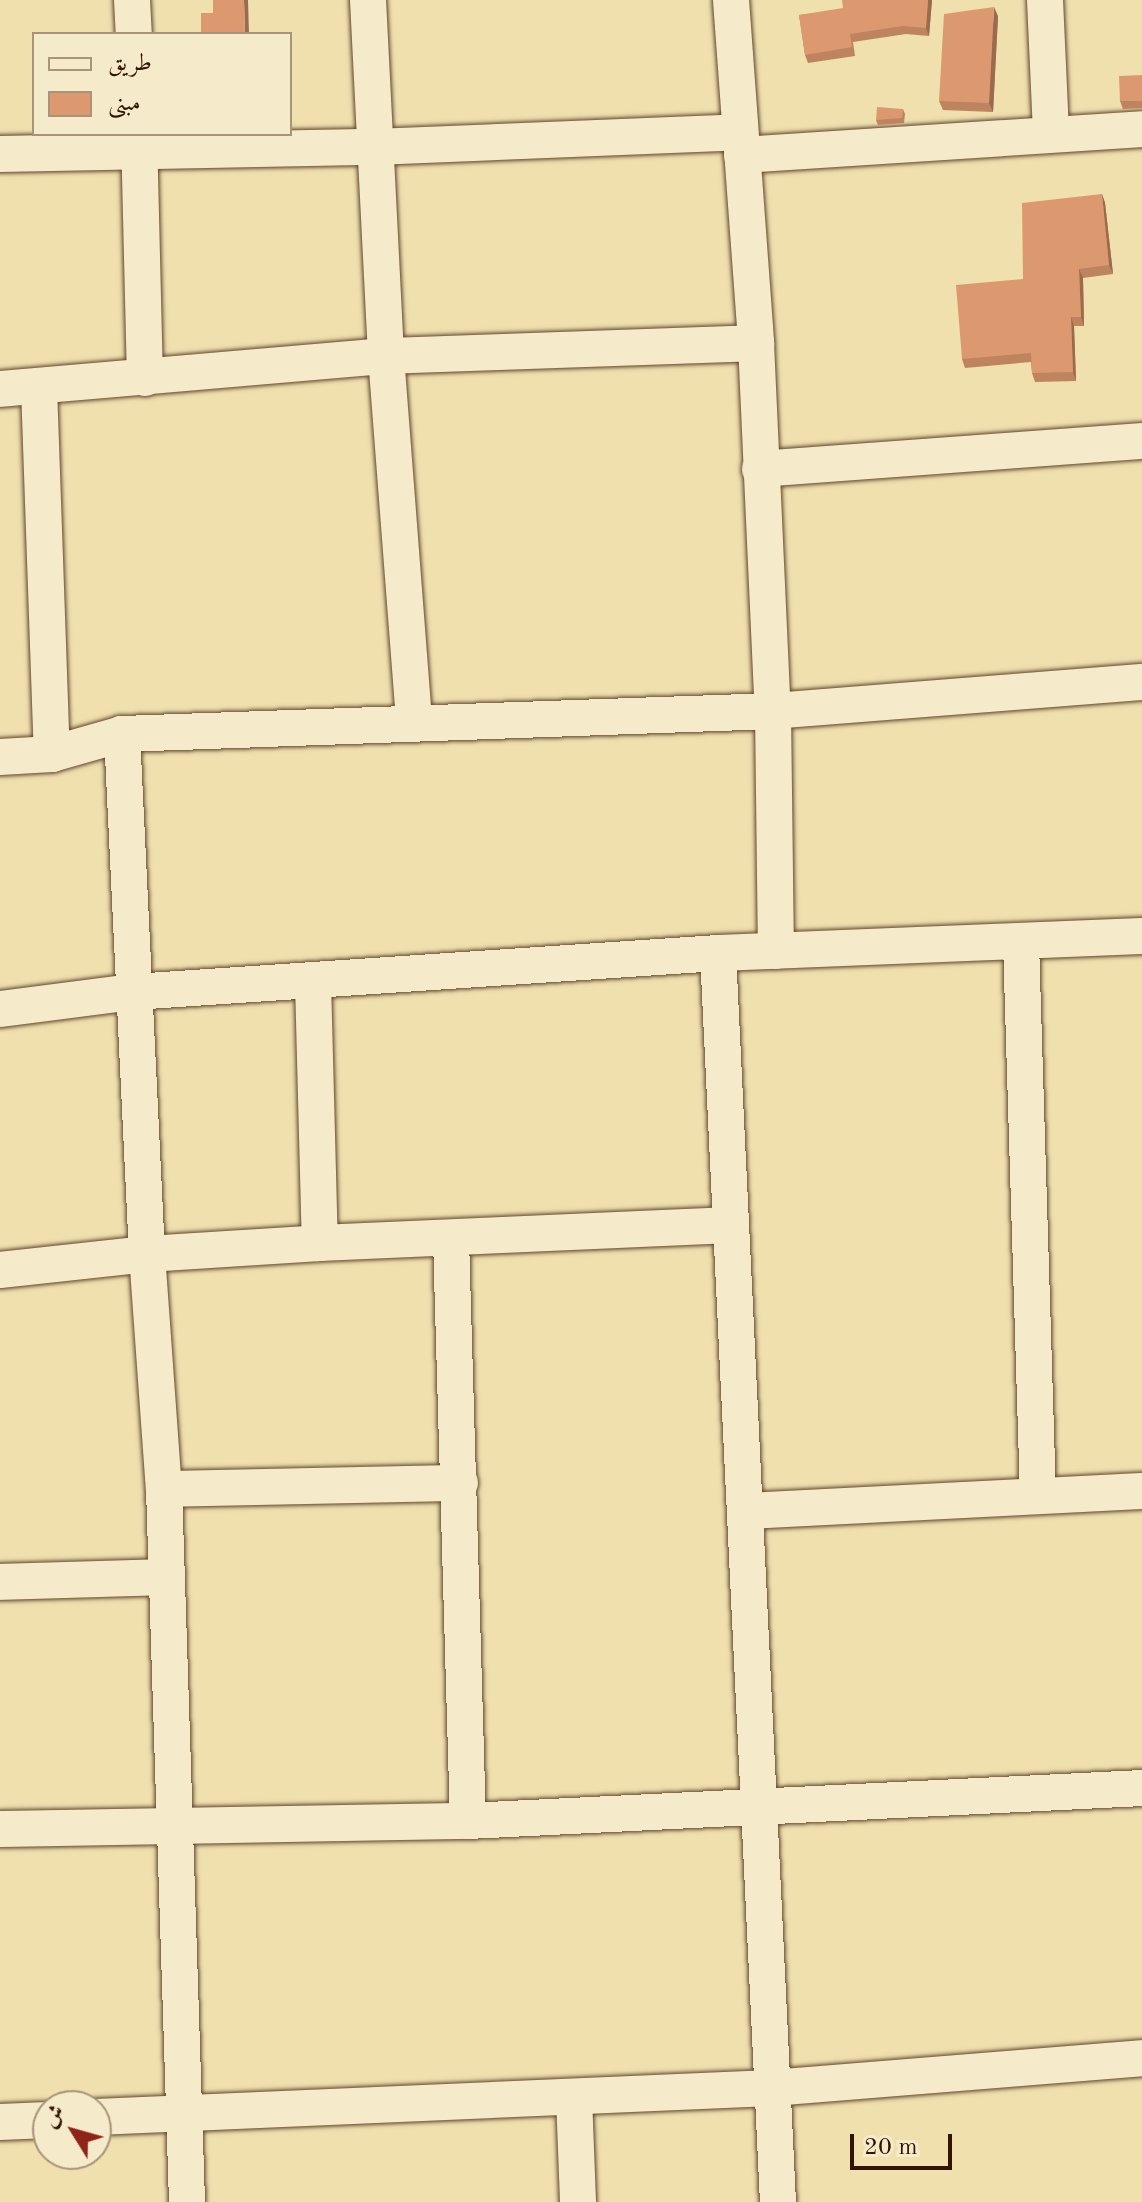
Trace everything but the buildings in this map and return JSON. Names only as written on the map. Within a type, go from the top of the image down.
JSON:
[{"type":"street","points":[[132,0],[134,32]]},
{"type":"street","points":[[368,0],[386,356],[414,721]]},
{"type":"street","points":[[731,0],[756,343],[773,711],[776,951]]},
{"type":"street","points":[[1045,0],[1051,133]]},
{"type":"street","points":[[0,154],[140,141],[374,147],[741,143],[1142,129]]},
{"type":"street","points":[[140,141],[145,378]]},
{"type":"street","points":[[0,389],[386,356],[756,343]]},
{"type":"street","points":[[39,387],[52,754]]},
{"type":"street","points":[[760,469],[1142,441]]},
{"type":"street","points":[[0,757],[52,754],[122,734],[414,721],[773,711],[1142,682]]},
{"type":"street","points":[[122,734],[147,1254],[164,1489],[187,2202]]},
{"type":"street","points":[[0,1009],[133,992],[718,953],[1142,936]]},
{"type":"street","points":[[1021,943],[1038,1496]]},
{"type":"street","points":[[718,953],[778,2202]]},
{"type":"street","points":[[313,982],[320,1243]]},
{"type":"street","points":[[0,1270],[147,1254],[320,1243],[731,1225]]},
{"type":"street","points":[[451,1239],[468,1821]]},
{"type":"street","points":[[164,1489],[460,1483]]},
{"type":"street","points":[[745,1511],[1142,1491]]},
{"type":"street","points":[[0,1582],[167,1577]]},
{"type":"street","points":[[0,1829],[468,1821],[1142,1788]]},
{"type":"street","points":[[112,2116],[771,2088],[1142,2058]]},
{"type":"street","points":[[574,2097],[578,2202]]},
{"type":"street","points":[[0,2122],[32,2121]]}]
